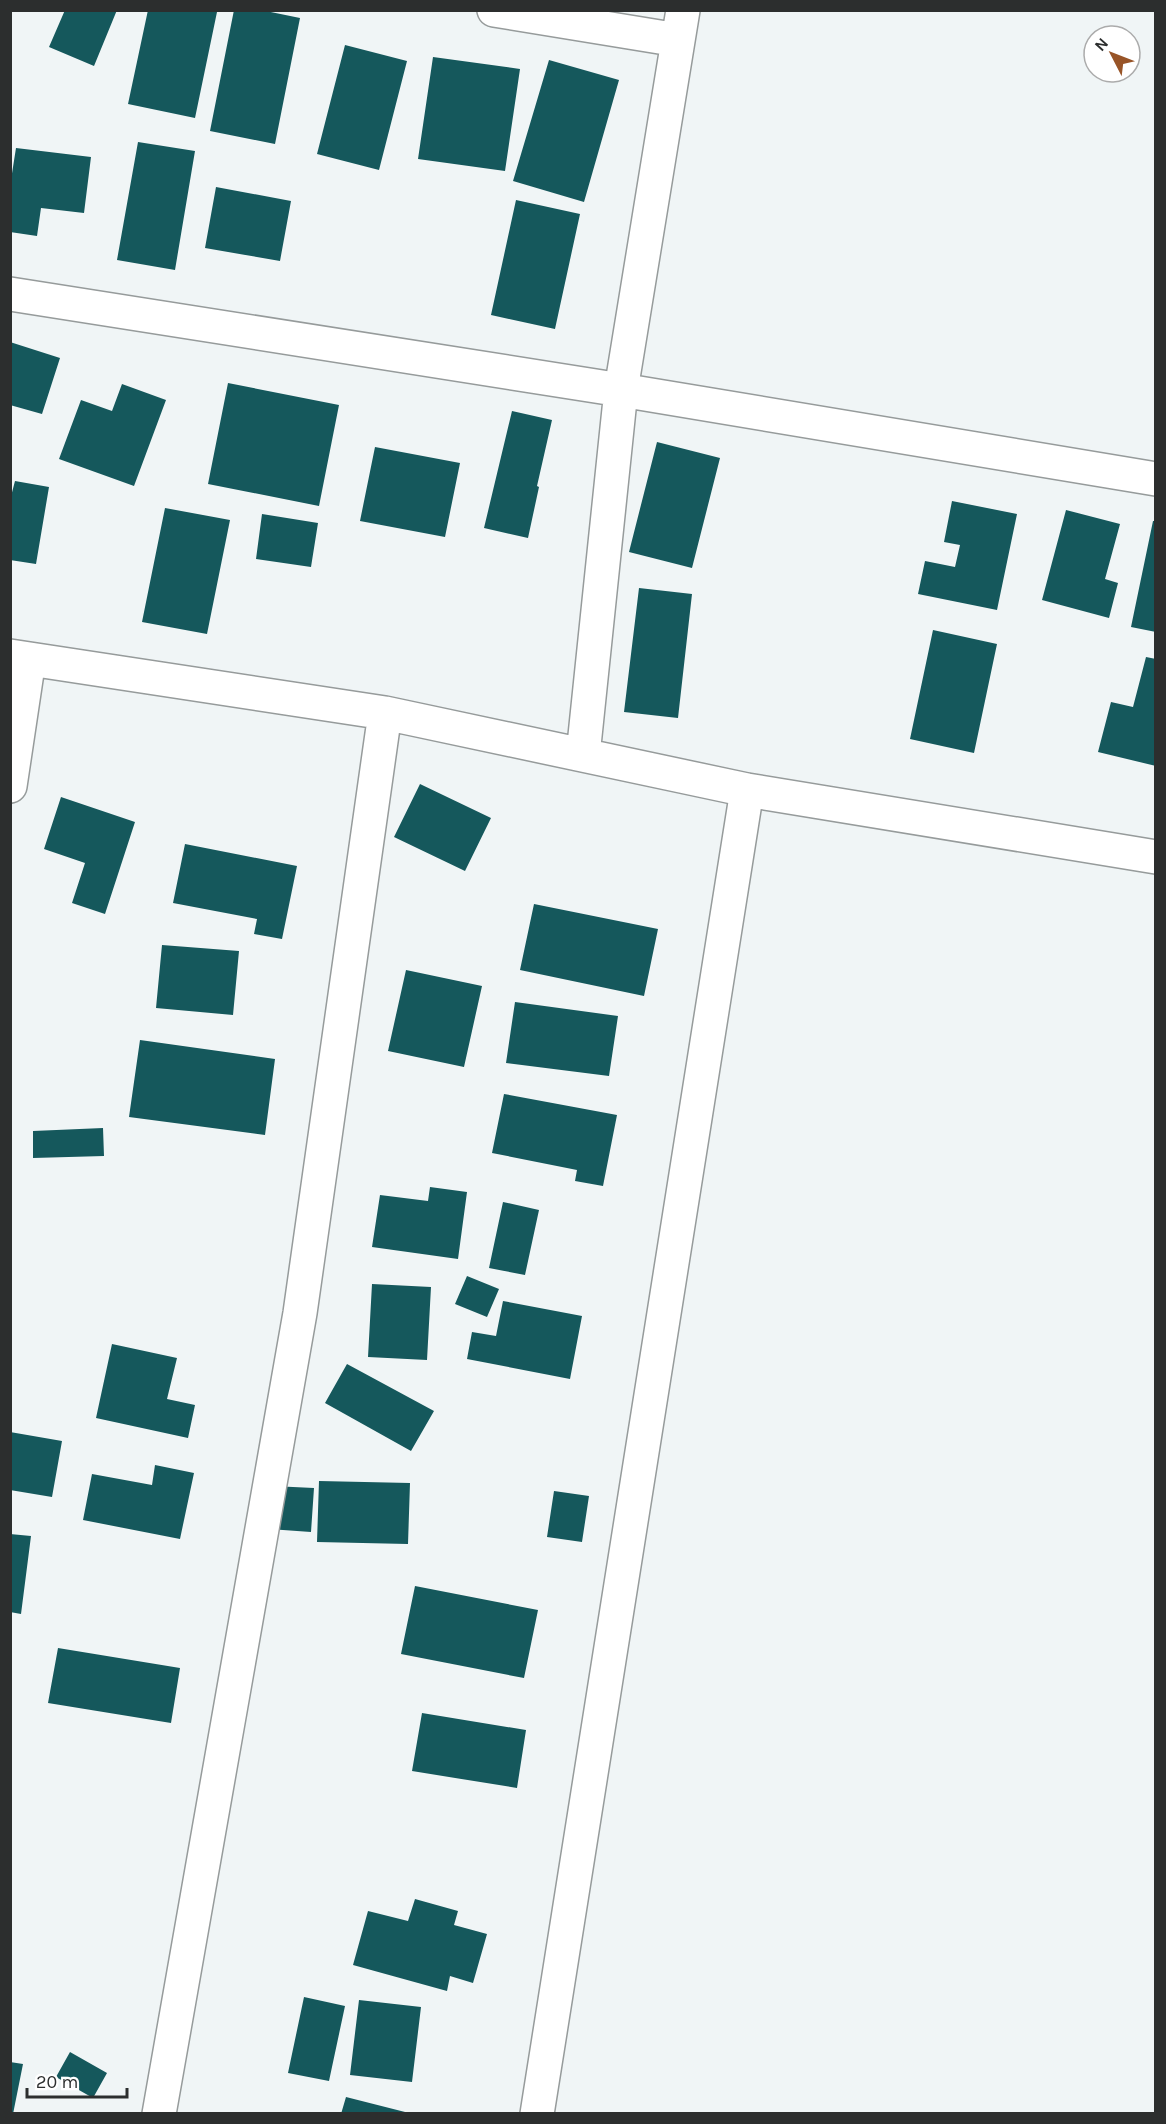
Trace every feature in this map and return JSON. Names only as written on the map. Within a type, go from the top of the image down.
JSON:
[{"type":"street","points":[[494,10],[680,25],[621,390],[583,755]]},
{"type":"street","points":[[10,294],[621,390],[1155,479]]},
{"type":"street","points":[[10,786],[20,657],[385,713],[747,790],[1155,856]]},
{"type":"street","points":[[159,2114],[300,1312],[385,713]]},
{"type":"street","points":[[537,2114],[747,790]]},
{"type":"building","points":[[65,10],[117,10],[94,66],[49,47]]},
{"type":"building","points":[[148,10],[217,12],[195,118],[128,104]]},
{"type":"building","points":[[234,10],[261,10],[300,18],[275,144],[210,131]]},
{"type":"building","points":[[345,45],[407,61],[379,170],[317,154]]},
{"type":"building","points":[[433,57],[520,69],[505,171],[418,159]]},
{"type":"building","points":[[549,60],[619,80],[584,202],[513,181]]},
{"type":"building","points":[[138,142],[195,151],[175,270],[117,260]]},
{"type":"building","points":[[16,148],[91,157],[84,213],[41,208],[37,236],[10,232],[10,186]]},
{"type":"building","points":[[216,187],[291,201],[280,261],[205,248]]},
{"type":"building","points":[[516,200],[580,214],[555,329],[491,315]]},
{"type":"building","points":[[10,342],[60,358],[42,414],[10,405]]},
{"type":"building","points":[[228,383],[339,405],[319,506],[208,484]]},
{"type":"building","points":[[122,384],[166,400],[134,486],[59,459],[81,400],[112,411]]},
{"type":"building","points":[[512,411],[552,420],[528,538],[484,528]]},
{"type":"building","points":[[657,442],[720,458],[692,568],[629,552]]},
{"type":"building","points":[[375,447],[460,463],[445,537],[360,521]]},
{"type":"building","points":[[15,481],[49,487],[36,564],[10,560],[10,500]]},
{"type":"building","points":[[952,501],[1017,514],[997,610],[918,594],[925,561],[955,567],[960,545],[944,542]]},
{"type":"building","points":[[165,508],[230,520],[207,634],[142,622]]},
{"type":"building","points":[[1066,510],[1120,524],[1105,579],[1118,583],[1109,618],[1042,600]]},
{"type":"building","points":[[262,514],[318,523],[311,567],[256,559]]},
{"type":"building","points":[[1153,521],[1156,521],[1156,632],[1131,627]]},
{"type":"building","points":[[639,588],[692,594],[678,718],[624,712]]},
{"type":"building","points":[[933,630],[997,644],[974,753],[910,739]]},
{"type":"building","points":[[1146,657],[1156,659],[1156,766],[1098,752],[1111,702],[1133,707]]},
{"type":"building","points":[[420,784],[491,818],[465,871],[394,837]]},
{"type":"building","points":[[61,797],[135,822],[105,914],[72,903],[85,863],[44,849]]},
{"type":"building","points":[[185,844],[297,866],[282,939],[254,934],[257,919],[173,903]]},
{"type":"building","points":[[534,904],[658,929],[644,996],[520,970]]},
{"type":"building","points":[[162,945],[239,951],[233,1015],[156,1008]]},
{"type":"building","points":[[406,970],[482,986],[464,1067],[388,1051]]},
{"type":"building","points":[[515,1002],[618,1016],[609,1076],[506,1063]]},
{"type":"building","points":[[140,1040],[275,1059],[265,1135],[129,1117]]},
{"type":"building","points":[[504,1094],[617,1115],[603,1186],[575,1181],[577,1170],[492,1153]]},
{"type":"building","points":[[103,1128],[104,1156],[33,1158],[33,1131]]},
{"type":"building","points":[[430,1187],[467,1192],[458,1259],[372,1247],[380,1195],[428,1201]]},
{"type":"building","points":[[503,1202],[539,1210],[525,1275],[489,1268]]},
{"type":"building","points":[[467,1276],[499,1289],[487,1317],[455,1304]]},
{"type":"building","points":[[372,1284],[431,1287],[427,1360],[368,1357]]},
{"type":"building","points":[[503,1301],[582,1316],[570,1379],[467,1359],[472,1332],[496,1336]]},
{"type":"building","points":[[112,1344],[177,1358],[167,1399],[195,1405],[188,1438],[96,1418]]},
{"type":"building","points":[[347,1364],[434,1411],[411,1451],[325,1403]]},
{"type":"building","points":[[10,1432],[62,1441],[52,1497],[10,1490]]},
{"type":"building","points":[[155,1465],[194,1473],[180,1539],[83,1520],[92,1474],[152,1485]]},
{"type":"building","points":[[319,1481],[410,1483],[408,1544],[317,1542]]},
{"type":"building","points":[[272,1486],[314,1488],[311,1532],[269,1529]]},
{"type":"building","points":[[554,1491],[589,1496],[582,1542],[547,1537]]},
{"type":"building","points":[[10,1534],[31,1536],[21,1614],[10,1612]]},
{"type":"building","points":[[415,1586],[538,1610],[524,1678],[401,1654]]},
{"type":"building","points":[[58,1648],[180,1668],[171,1723],[48,1703]]},
{"type":"building","points":[[422,1713],[526,1730],[517,1788],[412,1771]]},
{"type":"building","points":[[415,1899],[458,1911],[454,1925],[487,1934],[473,1983],[450,1976],[447,1991],[353,1965],[368,1911],[408,1921]]},
{"type":"building","points":[[304,1997],[345,2006],[329,2081],[288,2073]]},
{"type":"building","points":[[359,2000],[421,2007],[412,2082],[350,2075]]},
{"type":"building","points":[[70,2052],[107,2073],[93,2098],[56,2077]]},
{"type":"building","points":[[10,2062],[23,2064],[13,2114],[10,2114]]},
{"type":"building","points":[[346,2097],[409,2113],[409,2114],[341,2114]]}]
